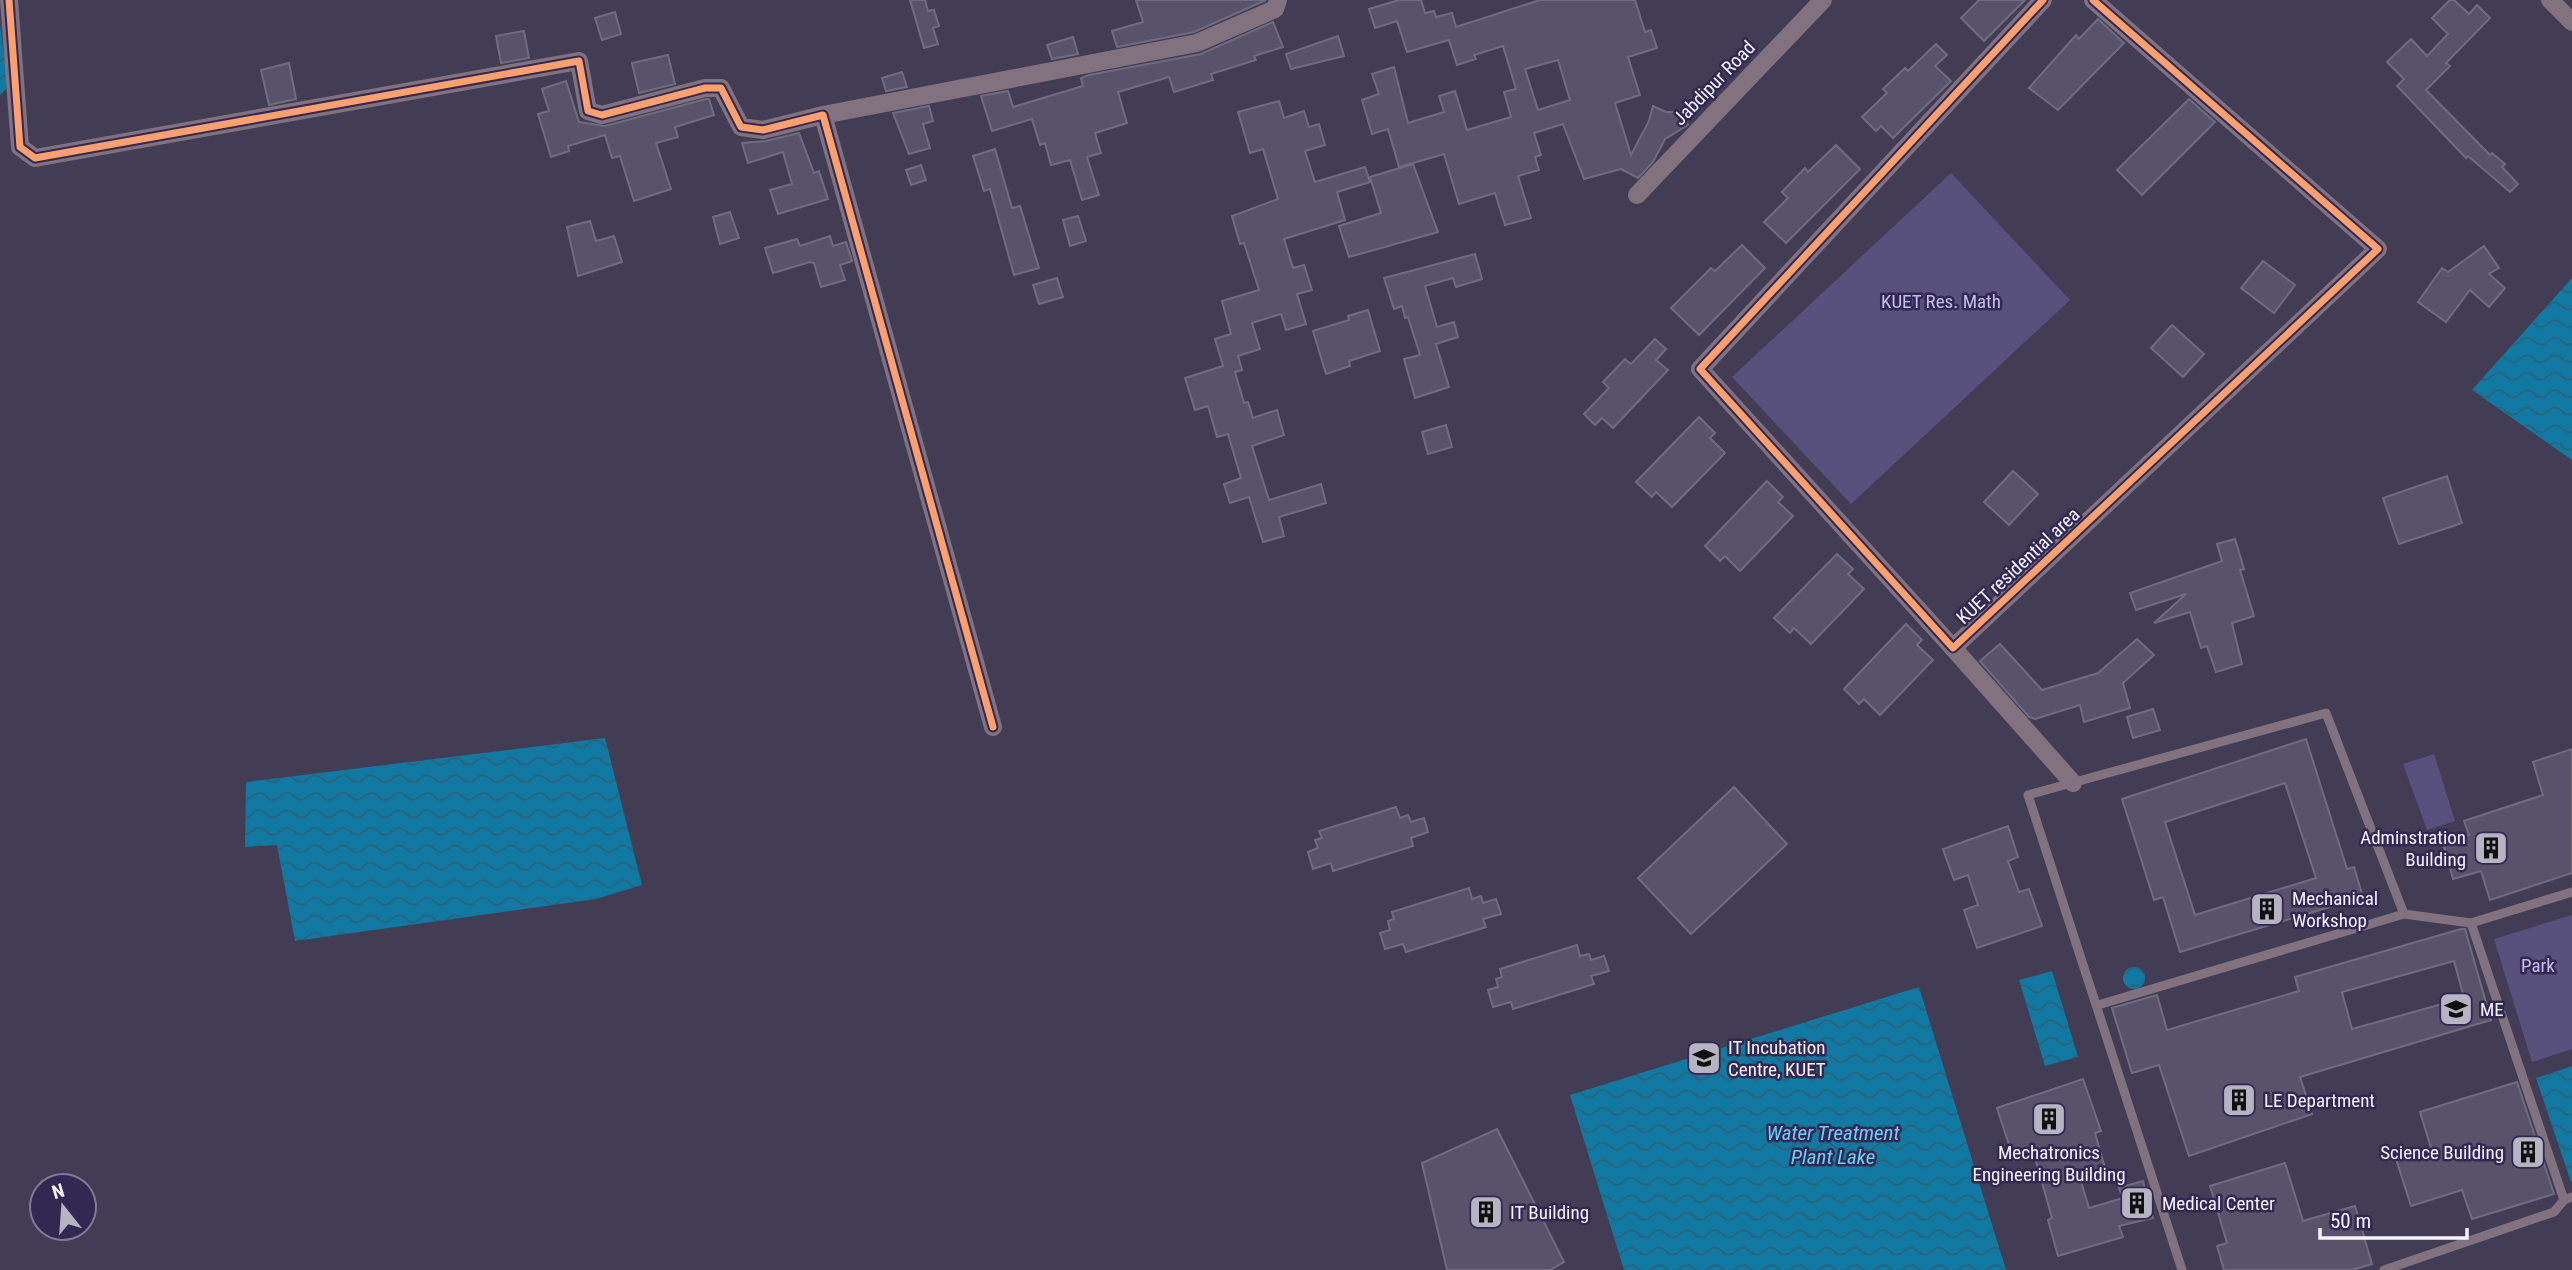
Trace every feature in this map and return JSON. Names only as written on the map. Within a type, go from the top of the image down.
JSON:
[{"type":"street","points":[[9,0],[20,147],[34,158],[579,61],[589,111],[601,115],[705,88],[721,88],[741,127],[763,130],[823,115],[1196,43],[1275,9],[1278,0]]},
{"type":"street","name":"Jabdipur Road","points":[[1637,195],[1823,0]]},
{"type":"street","name":"KUET residential area","points":[[2043,0],[1700,369],[1953,648],[2378,249],[2093,0]]},
{"type":"street","points":[[2550,0],[2572,22]]},
{"type":"street","points":[[823,115],[993,727]]},
{"type":"street","points":[[1953,648],[2073,783]]},
{"type":"lane","points":[[2182,1270],[2098,1004],[2028,795],[2326,713],[2404,914]]},
{"type":"lane","points":[[2098,1004],[2404,914],[2471,922],[2572,892]]},
{"type":"lane","points":[[2384,1270],[2554,1212],[2568,1198],[2471,922]]},
{"type":"green space","name":"KUET Res. Math","points":[[1951,173],[2070,300],[1851,504],[1732,377]]},
{"type":"green space","points":[[2434,754],[2455,821],[2427,830],[2403,764]]},
{"type":"green space","name":"Park","points":[[2572,915],[2572,1049],[2532,1062],[2494,939]]},
{"type":"water","points":[[0,23],[8,87],[0,95]]},
{"type":"water","points":[[2572,278],[2572,460],[2472,390]]},
{"type":"water","points":[[605,738],[642,885],[596,899],[295,941],[277,845],[245,847],[246,782]]},
{"type":"water","points":[[2134,967],[2142,970],[2145,978],[2142,986],[2134,989],[2126,986],[2123,978],[2126,970]]},
{"type":"water","points":[[2052,971],[2078,1057],[2045,1066],[2019,980]]},
{"type":"water","name":"Water Treatment Plant Lake","points":[[1919,987],[2006,1270],[1624,1270],[1570,1095]]},
{"type":"water","points":[[2572,1066],[2572,1181],[2571,1182],[2536,1078]]},
{"type":"building","points":[[910,0],[925,0],[928,11],[934,10],[939,26],[933,28],[938,44],[924,48]]},
{"type":"building","points":[[1136,0],[1266,0],[1194,32],[1117,47],[1112,31],[1143,22]]},
{"type":"building","points":[[1399,0],[1421,0],[1425,13],[1434,11],[1436,17],[1452,13],[1456,27],[1540,0],[1635,0],[1645,32],[1651,30],[1657,48],[1628,57],[1640,95],[1615,103],[1631,155],[1649,121],[1653,106],[1666,112],[1681,112],[1688,125],[1665,139],[1653,162],[1638,178],[1621,169],[1584,179],[1563,124],[1534,133],[1541,155],[1535,157],[1539,170],[1518,176],[1531,218],[1505,225],[1495,193],[1459,204],[1444,154],[1399,167],[1388,129],[1372,134],[1362,100],[1379,94],[1372,74],[1394,67],[1408,123],[1444,112],[1439,96],[1455,91],[1467,130],[1511,117],[1504,92],[1516,89],[1503,46],[1474,55],[1476,59],[1457,65],[1449,40],[1407,52],[1397,21],[1375,28],[1369,9]],"holes":[[[1558,60],[1570,100],[1538,110],[1525,69]]]},
{"type":"building","points":[[1979,0],[2025,0],[1984,41],[1961,18]]},
{"type":"building","points":[[2450,0],[2454,0],[2469,14],[2477,5],[2490,18],[2446,63],[2450,66],[2426,90],[2490,155],[2492,153],[2505,164],[2502,167],[2518,184],[2510,192],[2468,156],[2466,158],[2397,86],[2404,79],[2387,62],[2411,39],[2427,56],[2448,34],[2432,18]]},
{"type":"building","points":[[615,12],[621,34],[602,40],[595,18]]},
{"type":"building","points":[[2098,19],[2124,43],[2058,110],[2029,88],[2076,35],[2079,39]]},
{"type":"building","points":[[1273,22],[1283,47],[1254,56],[1256,60],[1211,74],[1213,80],[1174,92],[1169,77],[1118,92],[1127,123],[1095,133],[1101,153],[1087,157],[1099,195],[1082,200],[1070,160],[1051,165],[1045,143],[1040,145],[1032,119],[992,131],[981,96],[1008,91],[1013,107],[1083,86],[1081,78],[1089,75],[1201,54]]},
{"type":"building","points":[[524,31],[529,58],[501,63],[496,36]]},
{"type":"building","points":[[1338,36],[1344,56],[1291,69],[1286,54]]},
{"type":"building","points":[[1073,37],[1078,54],[1052,59],[1047,45]]},
{"type":"building","points":[[1936,44],[1947,55],[1935,66],[1951,81],[1893,138],[1881,126],[1876,131],[1862,117],[1887,93],[1883,89],[1905,68],[1908,71]]},
{"type":"building","points":[[668,55],[675,84],[639,93],[632,63]]},
{"type":"building","points":[[289,63],[296,99],[269,105],[261,70]]},
{"type":"building","points":[[902,72],[907,87],[886,91],[882,78]]},
{"type":"building","points":[[566,81],[579,122],[605,126],[706,99],[709,99],[714,115],[675,127],[678,137],[656,143],[671,189],[634,201],[620,156],[612,158],[605,135],[568,146],[569,151],[551,157],[538,114],[549,111],[542,89]]},
{"type":"building","points":[[2189,99],[2215,122],[2142,195],[2117,170]]},
{"type":"building","points":[[1279,101],[1284,118],[1304,111],[1309,127],[1319,124],[1325,145],[1305,151],[1315,182],[1365,167],[1370,182],[1337,192],[1345,220],[1284,239],[1293,268],[1304,265],[1312,290],[1297,294],[1306,324],[1286,330],[1281,314],[1252,323],[1260,349],[1238,356],[1242,370],[1235,372],[1244,403],[1248,402],[1253,418],[1277,410],[1284,435],[1252,446],[1269,500],[1321,484],[1326,503],[1279,517],[1284,536],[1263,542],[1249,497],[1230,503],[1224,484],[1241,478],[1228,434],[1217,437],[1208,406],[1195,410],[1185,378],[1223,366],[1215,339],[1231,334],[1222,301],[1259,290],[1232,216],[1278,199],[1263,149],[1250,153],[1238,112]]},
{"type":"building","points":[[929,106],[933,121],[923,124],[930,148],[909,154],[893,113]]},
{"type":"building","points":[[799,133],[814,173],[819,171],[828,199],[778,214],[770,190],[792,184],[783,152],[748,163],[742,143],[766,141]]},
{"type":"building","points":[[1836,145],[1860,169],[1786,243],[1764,222],[1788,198],[1782,192],[1805,168],[1808,172]]},
{"type":"building","points":[[995,149],[1012,208],[1020,206],[1039,268],[1014,275],[990,189],[984,191],[973,156]]},
{"type":"building","points":[[1413,164],[1438,232],[1349,257],[1339,226],[1381,213],[1370,177]]},
{"type":"building","points":[[921,165],[926,180],[911,185],[906,170]]},
{"type":"building","points":[[730,212],[739,238],[720,244],[713,217]]},
{"type":"building","points":[[1078,216],[1086,241],[1070,246],[1063,220]]},
{"type":"building","points":[[590,221],[596,241],[614,236],[622,262],[578,276],[567,227]]},
{"type":"building","points":[[830,236],[833,246],[846,242],[852,261],[840,265],[845,280],[821,287],[814,263],[810,262],[773,273],[765,248],[797,239],[800,246]]},
{"type":"building","points":[[1742,245],[1765,268],[1699,335],[1671,308],[1711,268],[1715,271]]},
{"type":"building","points":[[2484,246],[2499,268],[2489,274],[2505,288],[2489,307],[2470,290],[2446,322],[2418,302],[2442,268],[2448,272]]},
{"type":"building","points":[[1475,254],[1482,279],[1456,287],[1453,278],[1425,286],[1437,327],[1454,322],[1458,337],[1436,344],[1449,387],[1415,398],[1404,359],[1420,355],[1408,317],[1405,318],[1402,306],[1394,309],[1384,278]]},
{"type":"building","points":[[2263,261],[2295,285],[2274,313],[2241,288]]},
{"type":"building","points":[[1057,278],[1063,297],[1039,304],[1033,285]]},
{"type":"building","points":[[1368,310],[1380,351],[1349,361],[1350,366],[1326,374],[1313,331],[1349,320],[1348,316]]},
{"type":"building","points":[[2172,325],[2204,354],[2183,377],[2151,348]]},
{"type":"building","points":[[1655,339],[1666,349],[1656,360],[1668,370],[1613,428],[1602,418],[1595,425],[1584,414],[1609,388],[1603,382],[1625,359],[1631,364]]},
{"type":"building","points":[[1699,417],[1715,433],[1710,438],[1725,453],[1672,507],[1656,492],[1652,497],[1636,482]]},
{"type":"building","points":[[1446,425],[1452,447],[1428,454],[1422,432]]},
{"type":"building","points":[[2013,471],[2038,494],[2009,525],[1984,502]]},
{"type":"building","points":[[2447,476],[2462,523],[2399,544],[2383,498]]},
{"type":"building","points":[[1767,481],[1783,497],[1778,502],[1793,516],[1740,571],[1725,556],[1720,561],[1705,546]]},
{"type":"building","points":[[2235,539],[2244,569],[2240,570],[2254,616],[2232,623],[2242,664],[2216,672],[2207,646],[2201,648],[2190,612],[2154,623],[2186,594],[2136,610],[2130,593],[2222,561],[2217,544]]},
{"type":"building","points":[[1837,554],[1853,569],[1848,574],[1864,589],[1811,644],[1794,628],[1790,633],[1774,618]]},
{"type":"building","points":[[1906,624],[1922,640],[1917,645],[1933,660],[1880,715],[1864,699],[1859,704],[1844,689]]},
{"type":"building","points":[[2137,639],[2154,655],[2123,683],[2130,708],[2084,722],[2080,705],[2035,719],[2029,717],[1980,661],[2000,644],[2042,690],[2098,673]]},
{"type":"building","points":[[2153,709],[2160,730],[2133,738],[2127,717]]},
{"type":"building","points":[[2306,739],[2347,869],[2354,867],[2363,897],[2180,952],[2163,897],[2154,900],[2122,799]],"holes":[[[2285,783],[2316,878],[2195,915],[2165,822]]]},
{"type":"building","points":[[2572,749],[2572,873],[2490,900],[2481,871],[2453,879],[2443,843],[2469,835],[2464,821],[2543,795],[2533,762]]},
{"type":"building","points":[[1734,787],[1787,844],[1691,934],[1638,878]]},
{"type":"building","points":[[1396,807],[1400,818],[1408,815],[1411,822],[1424,818],[1428,832],[1411,838],[1413,846],[1333,871],[1331,863],[1313,869],[1308,852],[1318,848],[1315,840],[1322,838],[1319,831]]},
{"type":"building","points":[[2008,826],[2018,857],[2008,861],[2019,892],[2029,889],[2042,926],[1977,948],[1964,910],[1978,905],[1968,875],[1954,880],[1943,849]]},
{"type":"building","points":[[1469,888],[1472,899],[1481,896],[1483,903],[1496,899],[1501,914],[1483,919],[1486,927],[1406,952],[1403,944],[1385,949],[1380,933],[1390,930],[1388,921],[1394,919],[1392,912]]},
{"type":"building","points":[[2465,929],[2491,1020],[2300,1077],[2312,1114],[2189,1156],[2159,1065],[2132,1073],[2112,1008],[2157,995],[2167,1030],[2299,991],[2295,977]],"holes":[[[2454,961],[2464,998],[2352,1029],[2342,992]]]},
{"type":"building","points":[[1577,945],[1580,956],[1589,954],[1591,960],[1604,956],[1609,971],[1591,976],[1594,984],[1513,1009],[1511,1002],[1493,1007],[1488,990],[1498,987],[1496,979],[1502,977],[1500,969]]},
{"type":"building","points":[[2083,1079],[2101,1131],[2095,1133],[2105,1168],[2079,1175],[2089,1208],[2123,1198],[2119,1188],[2143,1181],[2153,1218],[2119,1226],[2123,1237],[2058,1256],[2048,1220],[2052,1218],[2034,1154],[2014,1160],[1997,1108]]},
{"type":"building","name":"Science Building","points":[[2517,1082],[2554,1194],[2472,1219],[2462,1190],[2411,1206],[2396,1159],[2431,1148],[2420,1112]]},
{"type":"building","name":"IT Building","points":[[1497,1129],[1564,1262],[1550,1270],[1447,1270],[1422,1163]]},
{"type":"building","points":[[2285,1163],[2303,1221],[2355,1206],[2372,1264],[2352,1270],[2224,1270],[2217,1246],[2227,1243],[2210,1186]]},
{"type":"cycle path","points":[[9,0],[20,147],[35,158],[579,61],[588,111],[602,115],[705,88],[721,88],[741,127],[763,130],[823,115],[993,727]]},
{"type":"cycle path","points":[[2043,0],[1700,369],[1953,648],[2378,249],[2093,0]]},
{"type":"place","name":"Adminstration Building","points":[[2491,848]]},
{"type":"place","name":"Mechanical Workshop","points":[[2267,909]]},
{"type":"place","name":"ME","points":[[2456,1009]]},
{"type":"place","name":"IT Incubation Centre, KUET","points":[[1704,1058]]},
{"type":"place","name":"LE Department","points":[[2239,1100]]},
{"type":"place","name":"Mechatronics Engineering Building","points":[[2049,1119]]},
{"type":"place","name":"Science Building","points":[[2528,1152]]},
{"type":"place","name":"Medical Center","points":[[2137,1203]]},
{"type":"place","name":"IT Building","points":[[1486,1212]]}]
